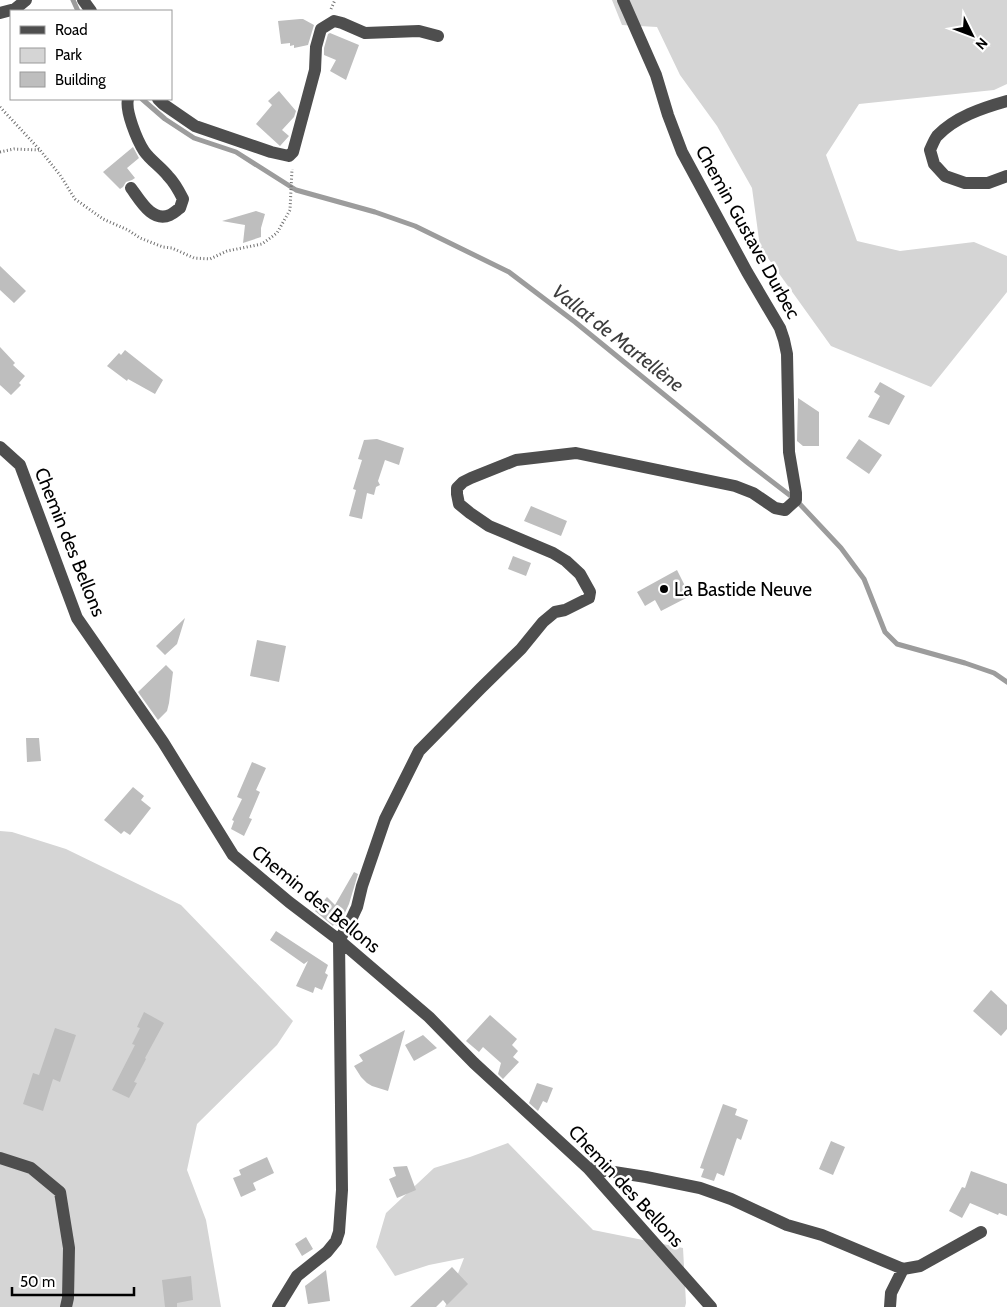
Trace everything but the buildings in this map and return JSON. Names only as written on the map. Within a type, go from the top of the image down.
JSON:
[{"type":"street","points":[[11,10],[26,0]]},
{"type":"street","points":[[83,0],[91,10]]},
{"type":"street","name":"Chemin Gustave Durbec","points":[[339,940],[357,908],[362,886],[385,818],[419,751],[521,650],[543,622],[555,612],[565,610],[589,598],[590,592],[580,574],[566,561],[553,553],[490,526],[459,504],[456,494],[463,482],[516,460],[576,454],[735,486],[753,493],[775,508],[785,510],[796,500],[789,452],[787,354],[780,328],[747,272],[682,152],[668,115],[656,74],[622,0]]},
{"type":"street","points":[[159,100],[195,126],[271,152],[289,156],[293,152],[313,79],[316,46],[321,29],[334,21],[365,33],[419,32],[438,36]]},
{"type":"street","points":[[128,100],[126,105],[133,127],[144,151],[169,176],[183,199],[180,208],[169,216],[156,216],[147,209],[131,188]]},
{"type":"street","points":[[1007,101],[982,108],[951,124],[936,138],[930,150],[934,164],[946,176],[965,183],[988,183],[1007,176]]},
{"type":"street","name":"Chemin des Bellons","points":[[0,447],[20,465],[77,618],[163,742],[233,855],[288,902],[339,940],[429,1016],[474,1063],[588,1168],[711,1307]]},
{"type":"street","points":[[278,1307],[297,1276],[327,1252],[336,1240],[339,1232],[342,1190],[339,940]]},
{"type":"street","points":[[0,1158],[31,1168],[60,1192],[69,1248],[68,1298],[66,1307]]},
{"type":"street","points":[[588,1168],[700,1188],[731,1199],[787,1225],[822,1235],[903,1268],[920,1266],[981,1232]]},
{"type":"street","points":[[890,1307],[891,1293],[903,1268]]},
{"type":"path","points":[[0,152],[14,149],[40,150]]},
{"type":"green space","points":[[612,0],[1007,0],[1007,84],[994,90],[859,104],[826,155],[857,241],[900,251],[974,242],[1007,256],[1007,292],[931,387],[831,346],[760,247],[752,188],[717,126],[680,75],[657,27],[622,25]]},
{"type":"green space","points":[[0,831],[12,832],[66,849],[181,905],[293,1021],[277,1045],[197,1124],[187,1170],[206,1220],[221,1307],[0,1307]]},
{"type":"green space","points":[[508,1143],[593,1230],[683,1248],[685,1307],[445,1307],[464,1258],[429,1265],[395,1276],[376,1247],[386,1213],[434,1168]]},
{"type":"waterway","name":"Vallat de Martellène","points":[[73,0],[78,10]]},
{"type":"waterway","name":"Vallat de Martellène","points":[[143,100],[165,119],[194,138],[236,152],[296,190],[375,212],[415,226],[509,272],[575,322],[796,500],[841,548],[864,579],[885,632],[897,644],[994,673],[1007,682]]},
{"type":"place","name":"La Bastide Neuve","points":[[664,589]]}]
